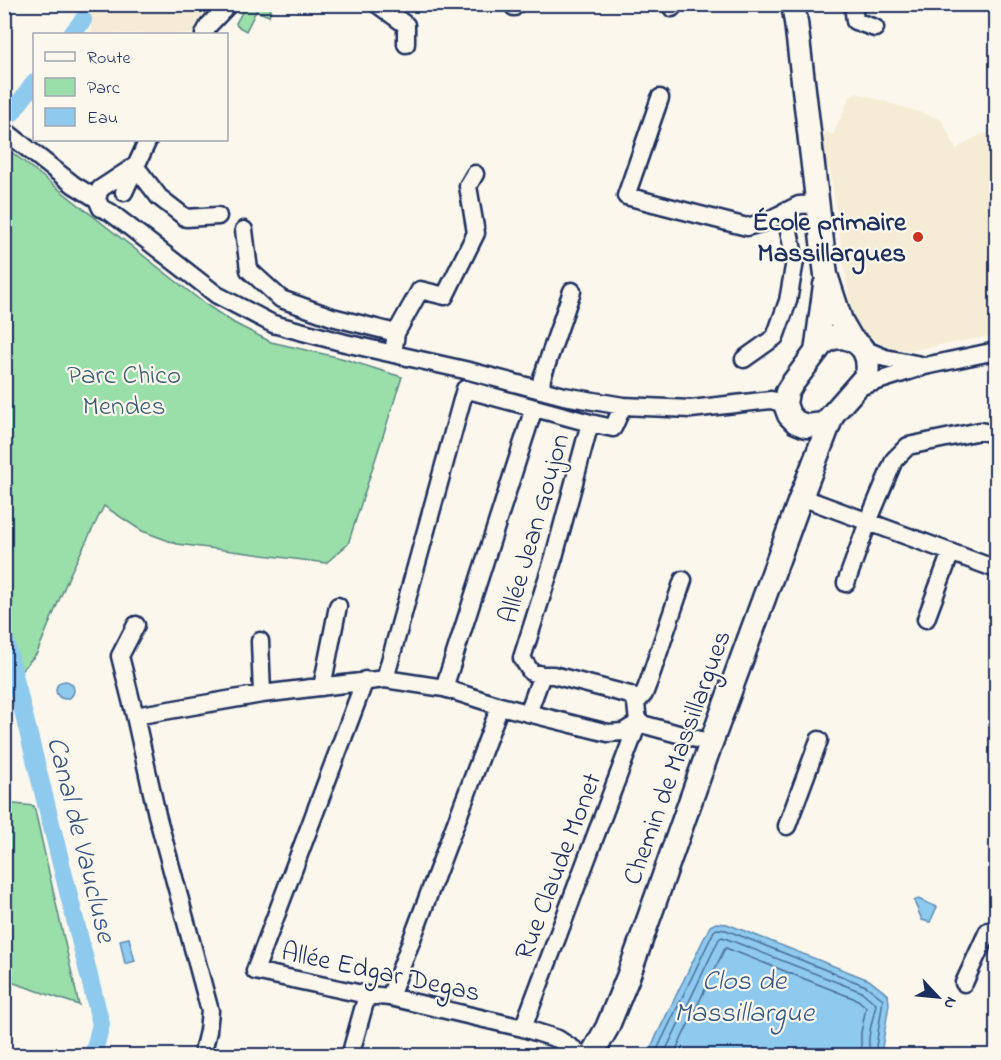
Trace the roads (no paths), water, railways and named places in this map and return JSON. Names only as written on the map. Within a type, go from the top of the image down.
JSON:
[{"type":"street","points":[[207,30],[216,4]]},
{"type":"street","points":[[207,30],[229,4]]},
{"type":"street","points":[[377,4],[406,25],[406,44]]},
{"type":"street","points":[[4,130],[74,185],[111,197],[131,228],[217,295],[273,324],[540,390],[623,406],[691,409],[771,400],[806,426],[816,426],[824,424],[859,387],[867,375],[869,365],[858,344],[841,321],[826,275],[792,4]]},
{"type":"street","points":[[853,4],[855,21],[875,27]]},
{"type":"street","points":[[660,98],[626,196],[747,227],[767,221],[799,205],[818,204]]},
{"type":"street","points":[[111,197],[135,166],[148,141]]},
{"type":"street","points":[[135,166],[159,197],[186,218],[218,216]]},
{"type":"street","points":[[393,354],[396,333],[420,290],[444,296],[476,233],[468,186],[475,174]]},
{"type":"street","points":[[744,358],[775,337],[788,300],[795,261],[785,211]]},
{"type":"street","points":[[244,230],[249,270],[281,299],[332,318],[396,333]]},
{"type":"street","points":[[816,352],[826,275]]},
{"type":"street","points":[[540,390],[572,291]]},
{"type":"street","points":[[791,413],[787,392],[822,344],[832,338],[843,337],[885,358],[925,366]]},
{"type":"street","points":[[859,387],[925,366],[996,351]]},
{"type":"street","points":[[386,679],[465,389],[590,423]]},
{"type":"street","name":"Allée Jean Goujon","points":[[542,675],[531,672],[522,658],[554,557],[590,423],[613,428],[623,406]]},
{"type":"street","points":[[444,688],[534,408]]},
{"type":"street","name":"Chemin de Massillargues","points":[[791,413],[802,432],[807,448],[809,476]]},
{"type":"street","name":"Chemin de Massillargues","points":[[591,1056],[607,1028],[628,977],[711,743],[833,414]]},
{"type":"street","points":[[846,583],[894,460],[908,446],[980,431],[996,434]]},
{"type":"street","points":[[801,497],[996,569]]},
{"type":"street","points":[[926,620],[951,552]]},
{"type":"street","points":[[636,703],[644,694],[650,681],[683,580]]},
{"type":"street","points":[[322,687],[338,606]]},
{"type":"street","points":[[136,625],[120,656],[160,826],[210,1011],[202,1056]]},
{"type":"street","points":[[260,641],[262,694]]},
{"type":"street","points":[[528,713],[542,675],[553,675],[630,695],[636,703],[638,723]]},
{"type":"street","points":[[135,716],[262,694],[386,679],[444,688],[501,706],[608,733],[623,732],[638,723],[711,743]]},
{"type":"street","name":"Allée Edgar Degas","points":[[365,680],[255,971],[367,995],[390,997],[523,1028],[558,1039],[584,1056]]},
{"type":"street","points":[[390,997],[501,706]]},
{"type":"street","name":"Rue Claude Monet","points":[[523,1028],[638,723]]},
{"type":"street","points":[[787,826],[819,740]]},
{"type":"street","points":[[964,983],[988,931],[996,935]]},
{"type":"street","points":[[350,1056],[367,995]]},
{"type":"water","points":[[65,681],[71,684],[74,690],[71,696],[65,699],[59,696],[56,690],[59,684]]},
{"type":"water","points":[[918,899],[937,907],[930,922],[922,920],[914,901]]},
{"type":"water","name":"Clos de Massillargue","points":[[716,923],[727,924],[869,980],[888,995],[889,1004],[882,1048],[888,1055],[647,1055],[710,926]]},
{"type":"water","points":[[129,938],[135,961],[125,964],[120,940]]},
{"type":"waterway","name":"Canal de Vaucluse","points":[[73,33],[83,20]]},
{"type":"waterway","name":"Canal de Vaucluse","points":[[11,114],[33,84]]},
{"type":"waterway","name":"Canal de Vaucluse","points":[[4,635],[101,1024],[93,1056]]},
{"type":"place","name":"École primaire Massillargues","points":[[918,237]]},
{"type":"park label","name":"Parc Chico Mendes","points":[[124,390]]}]
